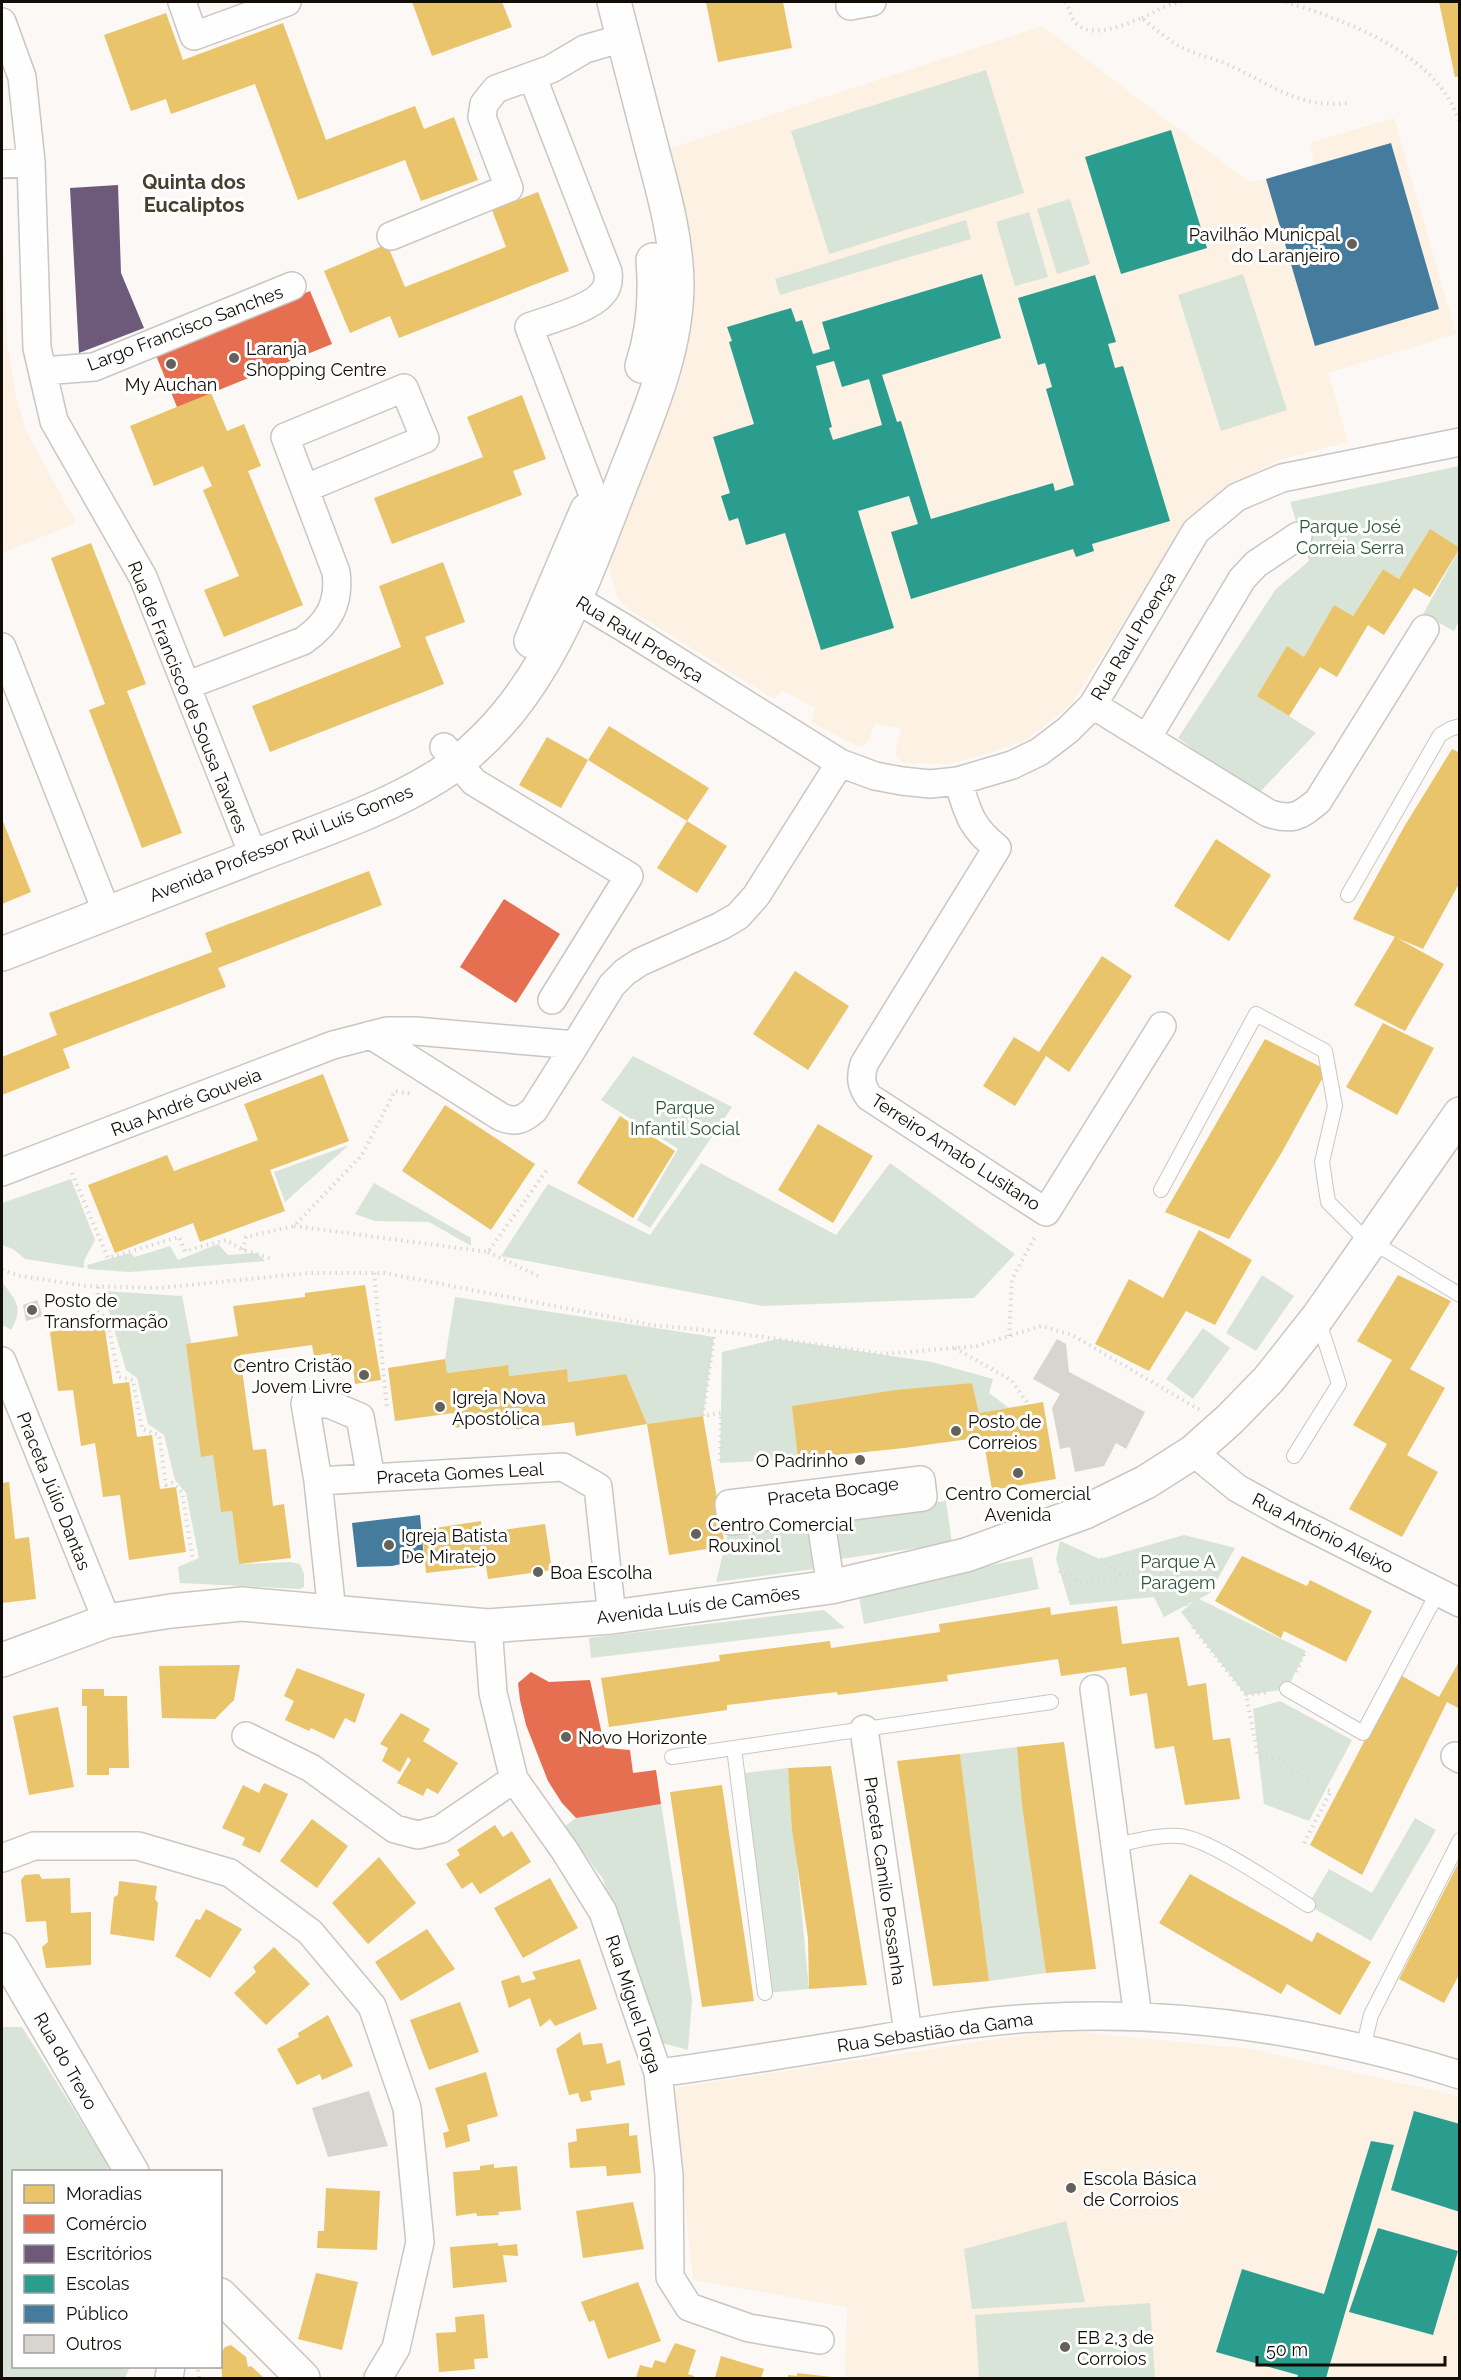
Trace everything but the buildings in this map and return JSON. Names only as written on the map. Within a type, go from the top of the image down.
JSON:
[{"type":"street","points":[[182,2],[194,36],[286,2]]},
{"type":"street","name":"Avenida Professor Rui Luís Gomes","points":[[566,593],[663,372],[675,323],[677,283],[666,205],[613,40],[592,2]]},
{"type":"street","name":"Avenida Professor Rui Luís Gomes","points":[[2,954],[103,903],[249,846],[399,798],[441,774],[450,754],[484,738],[528,686],[550,650],[593,495],[644,363],[650,337],[654,282],[651,241],[613,40],[614,2]]},
{"type":"street","points":[[850,2],[850,6],[872,2]]},
{"type":"street","name":"Rua de Francisco de Sousa Tavares","points":[[2,22],[22,77],[31,162],[38,348],[54,421],[144,577],[249,846]]},
{"type":"street","points":[[391,236],[509,189],[482,117],[484,104],[496,89],[551,69],[585,50],[613,40]]},
{"type":"street","points":[[532,76],[608,272],[609,282],[594,302],[529,327],[593,495]]},
{"type":"street","points":[[2,164],[31,162]]},
{"type":"street","name":"Largo Francisco Sanches","points":[[43,371],[94,367],[292,286]]},
{"type":"street","points":[[188,685],[303,640],[319,630],[330,613],[338,586],[336,572],[285,437],[404,388],[425,439],[306,488]]},
{"type":"street","name":"Rua Raul Proença","points":[[566,593],[840,763],[875,776],[902,782],[930,784],[958,781],[1012,765],[1039,752],[1068,730],[1093,705],[1196,531],[1237,497],[1282,478],[1460,442]]},
{"type":"street","points":[[1147,738],[1242,579],[1270,553],[1299,536]]},
{"type":"street","points":[[1093,705],[1268,813],[1283,818],[1301,816],[1318,801],[1425,628]]},
{"type":"street","points":[[2,646],[103,903]]},
{"type":"street","points":[[450,754],[474,782],[629,876],[552,999]]},
{"type":"street","points":[[371,1035],[501,1118],[511,1121],[527,1117],[534,1110],[612,985],[625,972],[640,962],[721,926],[738,916],[756,896],[840,763]]},
{"type":"street","name":"Terreiro Amato Lusitano","points":[[958,781],[969,817],[980,834],[997,848],[864,1064],[861,1076],[863,1088],[869,1097],[1046,1212],[1162,1026]]},
{"type":"street","name":"Avenida Professor Rui Luís Gomes","points":[[2,930],[103,903]]},
{"type":"street","name":"Rua André Gouveia","points":[[2,1172],[333,1045],[387,1031],[415,1031],[574,1045]]},
{"type":"street","name":"Avenida Luís de Camões","points":[[2,1660],[107,1621],[171,1611],[242,1604],[488,1626],[612,1617],[831,1587],[966,1555],[1085,1512],[1146,1482],[1193,1452],[1230,1419],[1269,1379],[1318,1317],[1460,1114]]},
{"type":"street","name":"Praceta Júlio Dantas","points":[[2,1361],[107,1621]]},
{"type":"street","points":[[332,1612],[318,1481],[305,1402],[329,1404],[360,1417],[371,1478]]},
{"type":"street","name":"Rua António Aleixo","points":[[1193,1452],[1237,1488],[1449,1597]]},
{"type":"street","name":"Praceta Gomes Leal","points":[[318,1481],[563,1467],[598,1487],[612,1617]]},
{"type":"street","name":"Praceta Bocage","points":[[921,1480],[923,1497],[819,1510],[731,1521],[729,1504],[921,1480]]},
{"type":"street","name":"Praceta Bocage","points":[[819,1510],[831,1587]]},
{"type":"street","name":"Rua Miguel Torga","points":[[488,1626],[493,1693],[514,1779],[565,1851],[603,1912],[658,2073],[669,2175],[670,2277],[689,2307],[749,2328],[820,2340]]},
{"type":"street","points":[[1094,1689],[1138,2017]]},
{"type":"street","name":"Praceta Camilo Pessanha","points":[[864,1729],[908,2033]]},
{"type":"street","points":[[246,1736],[311,1768],[395,1829],[418,1835],[441,1829],[514,1779]]},
{"type":"street","points":[[2,1858],[34,1846],[138,1846],[230,1873],[310,1932],[372,2006],[407,2108],[420,2242],[396,2348],[378,2379]]},
{"type":"street","name":"Rua do Trevo","points":[[2,1950],[131,2170]]},
{"type":"street","name":"Rua Sebastião da Gama","points":[[658,2073],[908,2033],[1035,2018],[1138,2017],[1239,2025],[1363,2048],[1460,2076]]},
{"type":"street","points":[[222,2297],[303,2379]]},
{"type":"lane","points":[[1348,896],[1440,735],[1460,726]]},
{"type":"lane","points":[[1161,1190],[1256,1014],[1325,1052],[1335,1106],[1322,1162],[1328,1202],[1361,1235],[1460,1295]]},
{"type":"lane","points":[[1294,1456],[1339,1384],[1318,1317]]},
{"type":"lane","points":[[1287,1689],[1363,1732],[1449,1597]]},
{"type":"lane","points":[[672,1757],[1051,1702]]},
{"type":"lane","points":[[734,1748],[765,1993]]},
{"type":"lane","points":[[1116,1845],[1142,1839],[1182,1836],[1207,1845],[1308,1905]]},
{"type":"lane","points":[[1363,2048],[1371,2015],[1460,1840]]},
{"type":"path","points":[[1065,2],[1072,18],[1079,26],[1087,30],[1116,27],[1142,18],[1168,5],[1181,2]]},
{"type":"path","points":[[1286,2],[1341,20],[1378,37],[1412,60],[1449,98],[1460,123]]},
{"type":"path","points":[[1142,18],[1180,46],[1232,66],[1284,93],[1307,101],[1329,105],[1347,103]]},
{"type":"path","points":[[294,1226],[362,1155],[395,1091],[417,1094]]},
{"type":"path","points":[[488,1252],[547,1170]]},
{"type":"path","points":[[77,1185],[108,1258],[179,1237],[185,1251],[226,1240],[243,1250],[273,1258]]},
{"type":"path","points":[[243,1250],[246,1237],[294,1226],[488,1252],[540,1278]]},
{"type":"path","points":[[1009,1336],[1012,1279],[1029,1251]]},
{"type":"path","points":[[2,1270],[20,1276],[98,1287],[159,1288],[309,1273],[374,1273],[452,1285],[652,1325],[757,1336],[885,1354],[977,1346],[1041,1326],[1072,1335],[1202,1411],[1230,1419]]},
{"type":"path","points":[[374,1273],[387,1410]]},
{"type":"path","points":[[98,1287],[97,1310],[107,1319],[119,1377],[133,1380],[142,1429],[159,1435],[166,1485],[172,1483],[182,1492],[193,1561]]},
{"type":"path","points":[[714,1337],[703,1416],[721,1413],[720,1463]]},
{"type":"path","points":[[954,1348],[1011,1380],[1029,1405]]},
{"type":"path","points":[[1059,1571],[1079,1582],[1092,1582],[1153,1567],[1162,1558],[1160,1542]]},
{"type":"path","points":[[1100,1559],[1121,1575]]},
{"type":"path","points":[[1153,1567],[1182,1592],[1194,1629],[1246,1695],[1258,1756],[1278,1759],[1318,1787],[1331,1791],[1304,1843]]},
{"type":"shaded area","points":[[1042,26],[1249,182],[1315,165],[1310,143],[1394,118],[1456,334],[1328,373],[1348,442],[1278,460],[1211,498],[1186,526],[1071,704],[1043,727],[1022,742],[947,764],[903,763],[895,753],[902,729],[875,723],[868,742],[863,747],[851,743],[812,722],[815,708],[782,690],[774,699],[627,608],[617,596],[608,565],[637,481],[667,416],[681,378],[695,293],[693,256],[668,149]]},
{"type":"shaded area","points":[[2,211],[7,341],[16,398],[27,433],[76,523],[2,553]]},
{"type":"shaded area","name":"Escola Básica de Corroios","points":[[1058,2030],[1250,2049],[1459,2096],[1459,2378],[845,2378],[847,2307],[693,2280],[673,2088]]},
{"type":"green space","points":[[986,70],[1024,193],[829,254],[791,131]]},
{"type":"green space","points":[[1070,199],[1090,264],[1057,274],[1037,209]]},
{"type":"green space","points":[[1029,212],[1048,277],[1015,286],[996,222]]},
{"type":"green space","points":[[966,220],[971,239],[780,295],[775,279]]},
{"type":"green space","points":[[1243,274],[1287,410],[1221,431],[1178,295]]},
{"type":"green space","name":"Parque José Correia Serra","points":[[1459,466],[1459,548],[1430,530],[1399,579],[1383,569],[1353,616],[1334,606],[1304,657],[1287,647],[1257,696],[1316,733],[1260,792],[1228,775],[1178,738],[1276,589],[1309,561],[1290,502]]},
{"type":"green space","name":"Parque José Correia Serra","points":[[1459,550],[1459,621],[1454,631],[1423,614]]},
{"type":"green space","name":"Parque Infantil Social","points":[[633,1056],[732,1107],[650,1228],[637,1220],[678,1149],[601,1100]]},
{"type":"green space","points":[[349,1145],[285,1202],[274,1172]]},
{"type":"green space","points":[[701,1163],[836,1235],[890,1163],[1015,1254],[974,1298],[763,1306],[501,1256],[548,1184],[650,1235]]},
{"type":"green space","points":[[71,1179],[95,1240],[84,1261],[84,1268],[25,1259],[13,1249],[2,1245],[2,1203]]},
{"type":"green space","points":[[374,1183],[471,1238],[471,1246],[429,1222],[375,1221],[355,1214]]},
{"type":"green space","points":[[218,1244],[228,1255],[257,1253],[265,1261],[130,1272],[88,1269],[87,1265],[130,1253],[135,1257],[170,1246],[178,1260]]},
{"type":"green space","points":[[1262,1275],[1294,1296],[1256,1351],[1226,1333]]},
{"type":"green space","points":[[2,1282],[17,1304],[17,1316],[11,1330],[5,1326],[2,1327]]},
{"type":"green space","points":[[103,1291],[182,1296],[213,1455],[221,1512],[232,1511],[239,1564],[290,1562],[300,1564],[304,1574],[304,1587],[299,1589],[180,1583],[178,1567],[199,1558],[186,1493],[175,1480],[164,1435],[148,1424],[137,1378],[126,1370]]},
{"type":"green space","points":[[455,1297],[714,1337],[703,1416],[647,1424],[626,1374],[568,1382],[566,1369],[509,1376],[507,1365],[447,1373],[445,1359]]},
{"type":"green space","points":[[1203,1328],[1230,1348],[1193,1399],[1166,1379]]},
{"type":"green space","points":[[777,1339],[932,1362],[993,1379],[989,1393],[1009,1408],[979,1413],[972,1383],[793,1406],[798,1459],[720,1463],[722,1352]]},
{"type":"green space","points":[[946,1501],[952,1543],[840,1559],[834,1516]]},
{"type":"green space","points":[[809,1523],[814,1569],[716,1582],[728,1533]]},
{"type":"green space","name":"Parque A Paragem","points":[[1184,1535],[1235,1548],[1210,1593],[1199,1599],[1306,1651],[1287,1689],[1246,1695],[1181,1612],[1194,1601],[1164,1617],[1154,1597],[1070,1605],[1056,1559],[1060,1541],[1100,1559]]},
{"type":"green space","points":[[1032,1557],[1039,1589],[864,1624],[858,1592]]},
{"type":"green space","points":[[824,1610],[845,1628],[591,1658],[589,1638]]},
{"type":"green space","points":[[1280,1701],[1352,1740],[1309,1821],[1264,1804],[1253,1709]]},
{"type":"green space","points":[[1017,1747],[1046,1973],[989,1981],[960,1754]]},
{"type":"green space","points":[[788,1768],[809,1989],[765,1993],[744,1773]]},
{"type":"green space","points":[[661,1804],[692,2000],[688,2050],[647,2039],[603,1879],[564,1827],[576,1818]]},
{"type":"green space","points":[[1415,1818],[1436,1830],[1371,1941],[1308,1905],[1329,1869],[1372,1893]]},
{"type":"green space","points":[[2,2027],[22,2027],[110,2170],[12,2170],[12,2368],[130,2368],[125,2378],[2,2378]]},
{"type":"green space","name":"EB 2,3 de Corroios","points":[[1066,2221],[1085,2302],[972,2309],[964,2249]]},
{"type":"green space","name":"EB 2,3 de Corroios","points":[[1150,2303],[1155,2378],[979,2378],[975,2315]]},
{"type":"place","name":"Pavilhão Municpal do Laranjeiro","points":[[1352,244]]},
{"type":"place","name":"Laranja Shopping Centre","points":[[234,358]]},
{"type":"place","name":"My Auchan","points":[[171,364]]},
{"type":"place","name":"Posto de Transformação","points":[[32,1310]]},
{"type":"place","name":"Centro Cristão Jovem Livre","points":[[364,1375]]},
{"type":"place","name":"Igreja Nova Apostólica","points":[[440,1407]]},
{"type":"place","name":"Posto de Correios","points":[[956,1431]]},
{"type":"place","name":"O Padrinho","points":[[860,1460]]},
{"type":"place","name":"Centro Comercial Avenida","points":[[1018,1473]]},
{"type":"place","name":"Centro Comercial Rouxinol","points":[[696,1534]]},
{"type":"place","name":"Igreja Batista De Miratejo","points":[[389,1545]]},
{"type":"place","name":"Boa Escolha","points":[[538,1572]]},
{"type":"place","name":"Novo Horizonte","points":[[566,1737]]},
{"type":"place","name":"Escola Básica de Corroios","points":[[1071,2188]]},
{"type":"place","name":"EB 2,3 de Corroios","points":[[1065,2347]]},
{"type":"district","name":"Quinta dos Eucaliptos","points":[[194,194]]}]
